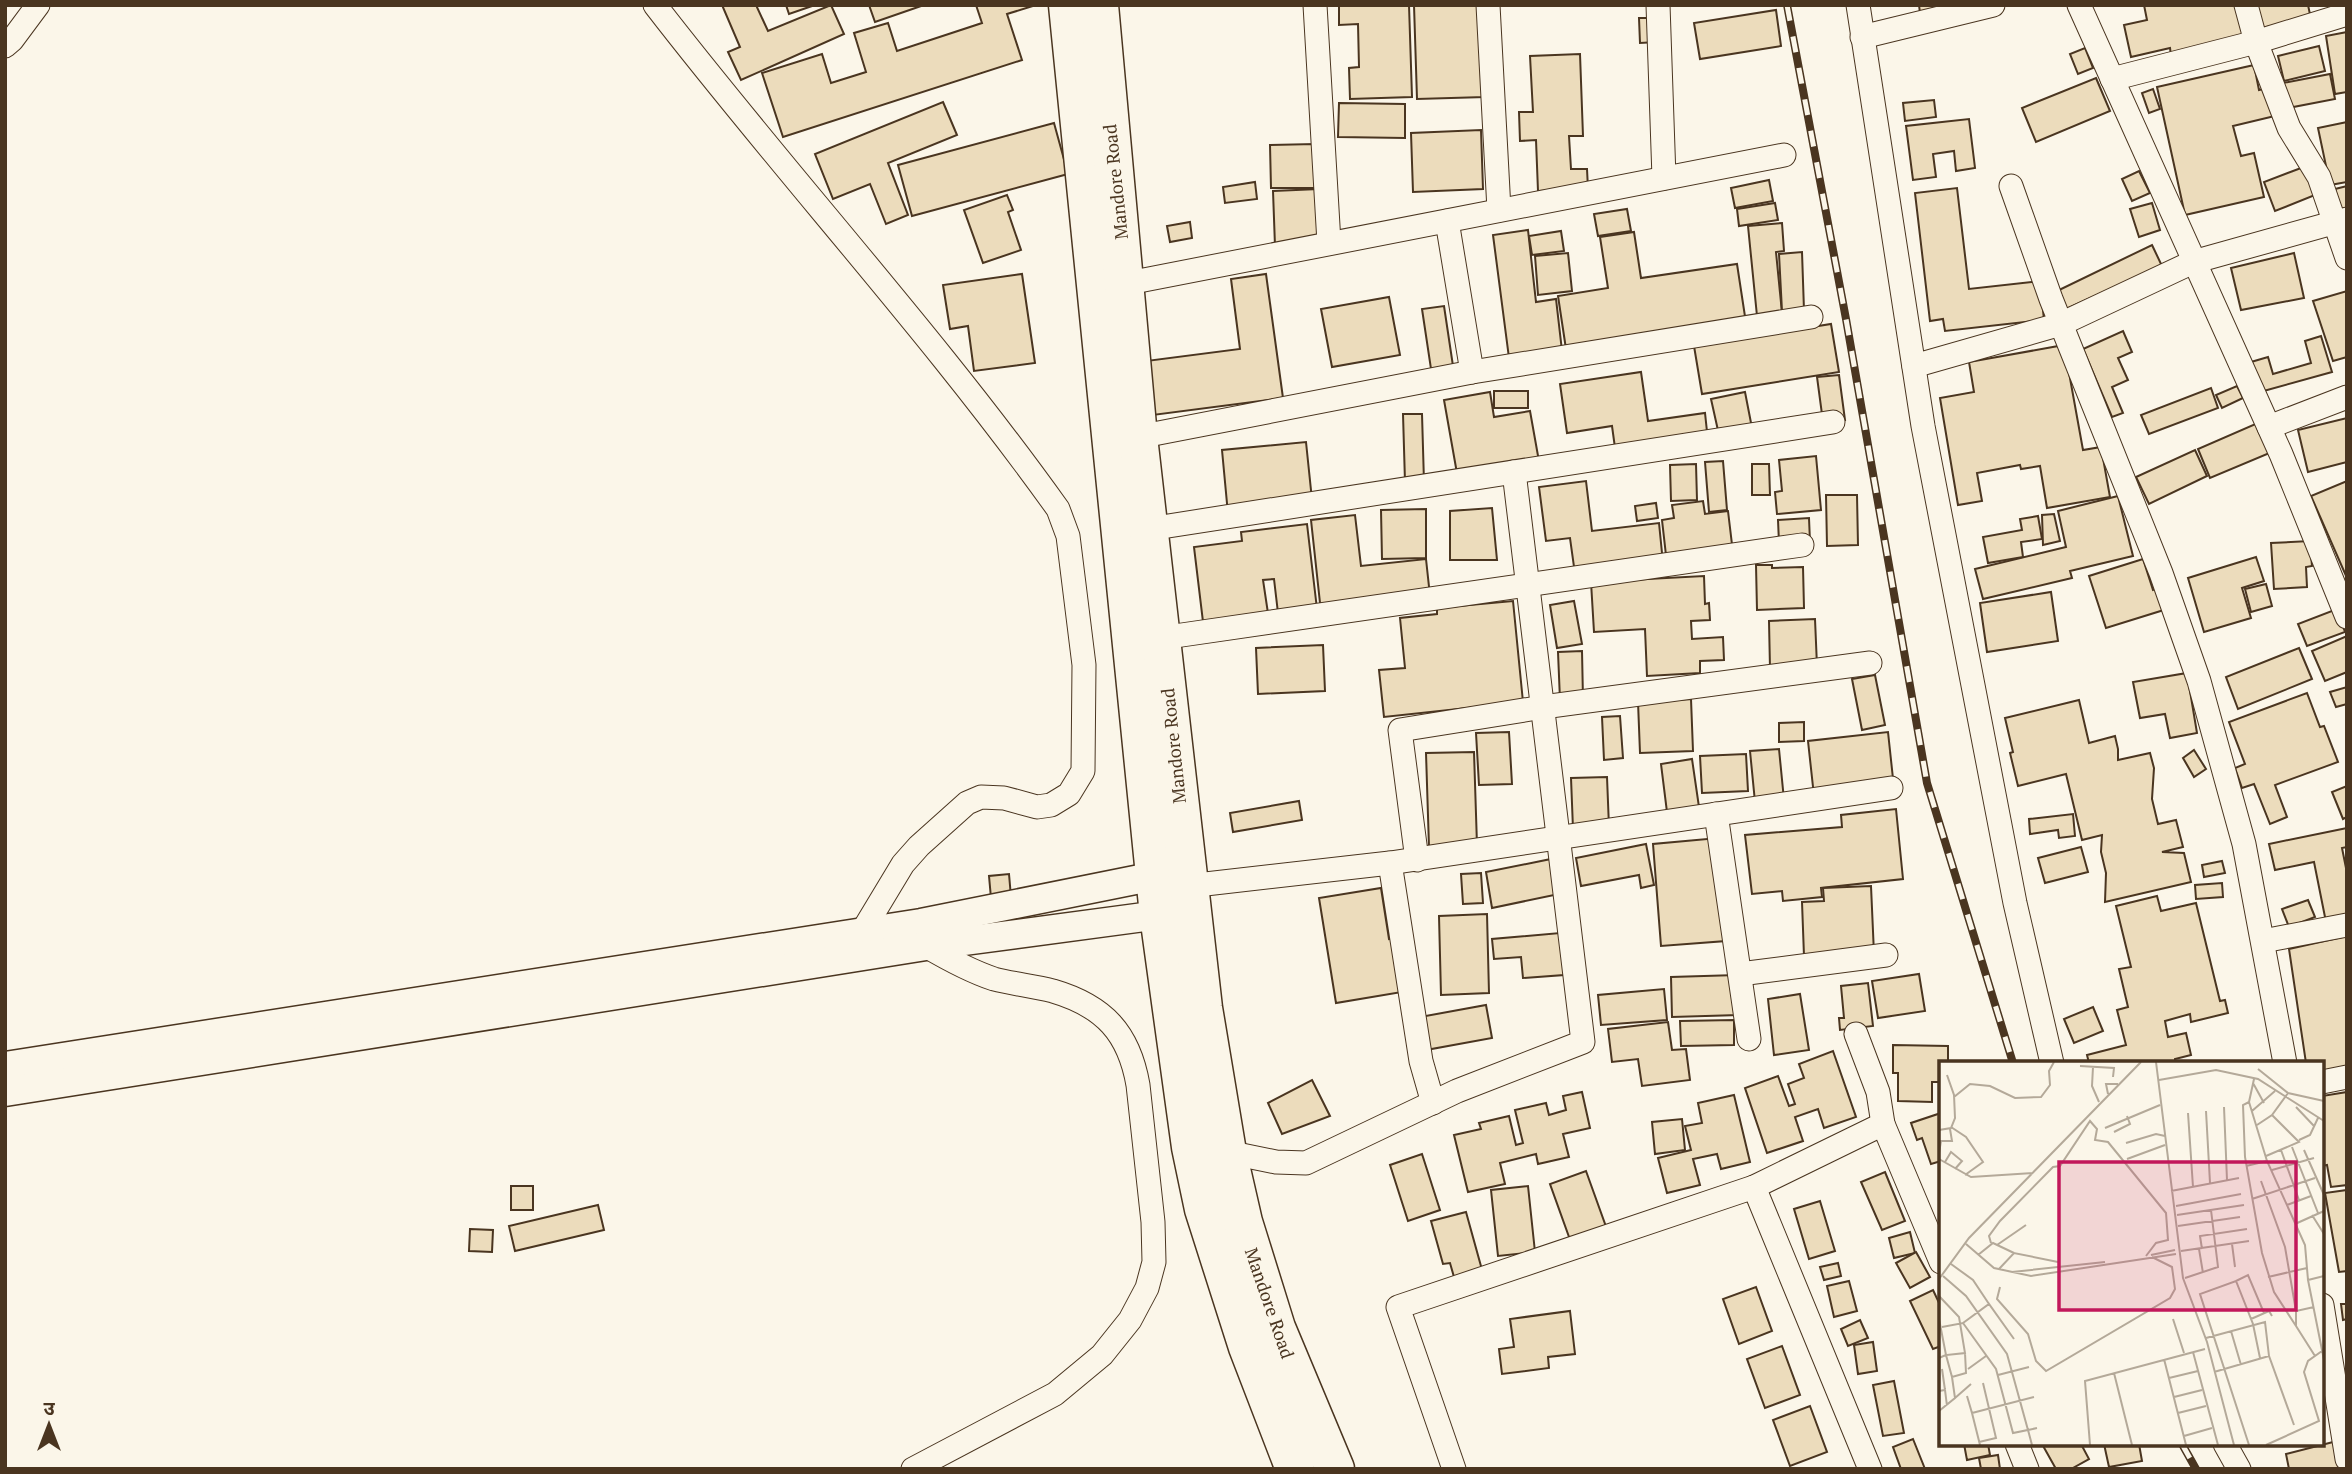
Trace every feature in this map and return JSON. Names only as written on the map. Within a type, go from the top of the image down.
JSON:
[{"type":"highway","name":"Mandore Road","points":[[1069,5],[1111,286],[1138,437],[1161,638],[1172,881],[1159,915],[1191,1147],[1204,1209],[1248,1347],[1296,1469]]},
{"type":"highway","name":"Mandore Road","points":[[1099,5],[1111,286],[1172,881],[1203,1009],[1227,1152],[1243,1222],[1276,1328],[1335,1469]]},
{"type":"street","points":[[5,46],[19,32],[38,5]]},
{"type":"street","points":[[654,5],[951,370],[1058,509],[1068,536],[1084,665],[1083,771],[1069,794],[1051,805],[1037,807],[1004,798],[981,797],[967,803],[903,864],[862,932]]},
{"type":"street","points":[[1315,5],[1329,243]]},
{"type":"street","points":[[1488,5],[1499,210]]},
{"type":"street","points":[[1658,5],[1664,178]]},
{"type":"street","points":[[1858,5],[1923,426],[2015,903],[2052,1061]]},
{"type":"street","points":[[1862,37],[1993,5]]},
{"type":"street","points":[[2079,5],[2269,427],[2347,617]]},
{"type":"street","points":[[2246,5],[2256,42],[2289,128],[2319,177],[2341,221],[2347,258]]},
{"type":"street","points":[[2112,79],[2256,42],[2347,14]]},
{"type":"street","points":[[1111,286],[1784,155]]},
{"type":"street","points":[[2011,186],[2062,324],[2161,573],[2199,681],[2244,844],[2285,1061]]},
{"type":"street","points":[[1447,220],[1472,372]]},
{"type":"street","points":[[1914,366],[2062,324],[2193,262],[2341,221]]},
{"type":"street","points":[[1138,437],[1472,372],[1811,317]]},
{"type":"street","points":[[2269,427],[2347,397]]},
{"type":"street","points":[[1149,529],[1833,422]]},
{"type":"street","points":[[1227,1152],[1276,1162],[1306,1163],[1433,1103],[1583,1042],[1514,472]]},
{"type":"street","points":[[1161,638],[1802,545]]},
{"type":"street","points":[[1417,860],[1400,730],[1543,707],[1870,663]]},
{"type":"street","points":[[5,1066],[1172,881],[1417,860],[1891,788]]},
{"type":"street","points":[[1716,814],[1749,1039]]},
{"type":"street","points":[[1391,863],[1421,1061],[1433,1103]]},
{"type":"street","points":[[989,910],[993,937]]},
{"type":"street","points":[[5,1092],[926,946],[1159,915]]},
{"type":"street","points":[[2263,942],[2347,925]]},
{"type":"street","points":[[913,1469],[1055,1394],[1102,1354],[1130,1320],[1147,1288],[1154,1262],[1153,1222],[1135,1065],[1118,1030],[1100,1013],[1079,1001],[1054,992],[986,976],[926,946]]},
{"type":"street","points":[[1740,974],[1886,955]]},
{"type":"street","points":[[1856,1034],[1878,1093],[1883,1124],[1939,1257]]},
{"type":"street","points":[[2324,1082],[2347,1076]]},
{"type":"street","points":[[1454,1469],[1398,1307],[1754,1187],[1883,1124]]},
{"type":"street","points":[[1754,1187],[1870,1469]]},
{"type":"street","points":[[2324,1317],[2347,1459]]},
{"type":"street","points":[[2018,1446],[2027,1469]]},
{"type":"street","points":[[2226,1446],[2239,1469]]},
{"type":"building","points":[[722,5],[756,5],[768,31],[831,5],[844,34],[741,80],[728,52],[740,47]]},
{"type":"building","points":[[786,5],[815,5],[789,14]]},
{"type":"building","points":[[869,5],[924,5],[875,22]]},
{"type":"building","points":[[976,5],[1036,5],[1007,14],[1022,60],[783,137],[762,73],[822,54],[831,83],[866,72],[854,33],[888,23],[897,51],[982,23]]},
{"type":"building","points":[[1339,5],[1409,5],[1412,97],[1350,99],[1349,68],[1359,67],[1358,24],[1339,25]]},
{"type":"building","points":[[1414,5],[1482,5],[1485,97],[1417,99]]},
{"type":"building","points":[[1919,5],[1935,5],[1936,10],[1920,13]]},
{"type":"building","points":[[2144,5],[2243,5],[2251,38],[2171,55],[2170,48],[2131,57],[2124,25],[2147,20]]},
{"type":"building","points":[[2257,5],[2308,5],[2311,19],[2261,28]]},
{"type":"building","points":[[1776,10],[1781,46],[1700,59],[1694,23]]},
{"type":"building","points":[[1639,18],[1656,18],[1657,42],[1640,43]]},
{"type":"building","points":[[2347,32],[2347,92],[2335,94],[2326,36]]},
{"type":"building","points":[[2319,46],[2325,71],[2284,81],[2278,56]]},
{"type":"building","points":[[2085,48],[2093,68],[2078,74],[2070,54]]},
{"type":"building","points":[[1580,54],[1583,136],[1569,136],[1571,169],[1587,169],[1588,189],[1538,191],[1536,140],[1520,141],[1519,112],[1533,112],[1530,56]]},
{"type":"building","points":[[2254,65],[2259,90],[2273,87],[2279,115],[2233,126],[2241,156],[2254,153],[2264,197],[2185,215],[2157,87]]},
{"type":"building","points":[[2330,74],[2335,99],[2288,108],[2283,83]]},
{"type":"building","points":[[2096,78],[2110,111],[2036,142],[2022,108]]},
{"type":"building","points":[[2153,89],[2160,109],[2149,113],[2142,93]]},
{"type":"building","points":[[1934,100],[1936,117],[1905,121],[1903,103]]},
{"type":"building","points":[[943,102],[957,135],[888,163],[908,215],[886,224],[870,184],[833,199],[815,154]]},
{"type":"building","points":[[1339,103],[1405,104],[1405,138],[1338,137]]},
{"type":"building","points":[[1969,119],[1975,168],[1956,171],[1954,151],[1933,154],[1936,177],[1913,180],[1906,126]]},
{"type":"building","points":[[2347,122],[2347,182],[2330,185],[2318,128]]},
{"type":"building","points":[[1054,123],[1068,174],[912,216],[898,165]]},
{"type":"building","points":[[1481,130],[1483,189],[1413,192],[1411,133]]},
{"type":"building","points":[[1315,144],[1316,188],[1271,188],[1270,145]]},
{"type":"building","points":[[2309,165],[2320,193],[2275,211],[2264,182]]},
{"type":"building","points":[[2139,171],[2150,193],[2132,201],[2122,179]]},
{"type":"building","points":[[1769,180],[1773,201],[1735,208],[1731,188]]},
{"type":"building","points":[[1255,182],[1257,199],[1225,203],[1223,187]]},
{"type":"building","points":[[2347,186],[2347,213],[2342,214],[2335,189]]},
{"type":"building","points":[[1957,188],[1969,289],[2040,281],[2044,320],[1945,331],[1943,319],[1930,321],[1915,193]]},
{"type":"building","points":[[1319,189],[1321,244],[1275,246],[1273,191]]},
{"type":"building","points":[[1007,195],[1013,210],[1008,212],[1021,250],[983,263],[964,210]]},
{"type":"building","points":[[1775,203],[1778,220],[1739,226],[1737,209]]},
{"type":"building","points":[[2152,203],[2160,230],[2139,237],[2130,209]]},
{"type":"building","points":[[1627,209],[1631,231],[1598,236],[1594,214]]},
{"type":"building","points":[[1190,222],[1192,238],[1170,242],[1167,226]]},
{"type":"building","points":[[1782,223],[1784,251],[1776,252],[1782,313],[1757,316],[1748,226]]},
{"type":"building","points":[[1528,230],[1536,302],[1556,299],[1562,351],[1509,358],[1493,235]]},
{"type":"building","points":[[1561,231],[1564,251],[1532,255],[1529,236]]},
{"type":"building","points":[[1634,232],[1641,278],[1737,264],[1746,323],[1566,349],[1558,296],[1608,288],[1600,237]]},
{"type":"building","points":[[2152,245],[2162,266],[2066,309],[2057,291]]},
{"type":"building","points":[[1802,252],[1804,310],[1782,311],[1779,254]]},
{"type":"building","points":[[1568,253],[1572,291],[1538,295],[1535,256]]},
{"type":"building","points":[[2294,253],[2304,298],[2241,310],[2231,268]]},
{"type":"building","points":[[1022,274],[1035,363],[974,371],[968,326],[950,329],[943,285]]},
{"type":"building","points":[[1266,274],[1283,398],[1153,415],[1146,361],[1240,349],[1231,279]]},
{"type":"building","points":[[2347,291],[2347,357],[2333,361],[2313,301]]},
{"type":"building","points":[[1389,297],[1400,355],[1332,367],[1321,309]]},
{"type":"building","points":[[1444,306],[1453,366],[1431,369],[1422,309]]},
{"type":"building","points":[[1831,324],[1839,372],[1702,394],[1694,346]]},
{"type":"building","points":[[2123,331],[2132,352],[2118,358],[2128,380],[2112,387],[2123,413],[2112,417],[2083,349]]},
{"type":"building","points":[[2321,336],[2332,372],[2260,392],[2251,362],[2268,357],[2273,374],[2311,363],[2305,341]]},
{"type":"building","points":[[2064,345],[2083,450],[2101,447],[2110,497],[2047,508],[2040,466],[2021,469],[2020,465],[1977,473],[1982,501],[1958,505],[1940,398],[1974,392],[1969,362]]},
{"type":"building","points":[[1641,372],[1648,421],[1705,413],[1708,441],[1616,455],[1612,426],[1567,433],[1560,384]]},
{"type":"building","points":[[1839,375],[1845,420],[1823,422],[1817,377]]},
{"type":"building","points":[[2237,386],[2243,398],[2222,408],[2216,395]]},
{"type":"building","points":[[2211,388],[2218,408],[2149,434],[2141,415]]},
{"type":"building","points":[[1494,391],[1528,391],[1528,408],[1494,408]]},
{"type":"building","points":[[1490,392],[1494,417],[1530,411],[1540,467],[1458,479],[1444,400]]},
{"type":"building","points":[[1745,392],[1752,428],[1719,435],[1711,399]]},
{"type":"building","points":[[1403,414],[1422,414],[1424,482],[1405,482]]},
{"type":"building","points":[[2347,418],[2347,462],[2308,472],[2298,430]]},
{"type":"building","points":[[2260,422],[2272,452],[2210,478],[2198,449]]},
{"type":"building","points":[[1306,442],[1312,500],[1228,514],[1222,450]]},
{"type":"building","points":[[2195,450],[2207,476],[2149,504],[2136,477]]},
{"type":"building","points":[[1816,456],[1821,510],[1777,514],[1775,492],[1782,491],[1779,460]]},
{"type":"building","points":[[1723,461],[1727,510],[1709,512],[1705,462]]},
{"type":"building","points":[[1696,464],[1697,500],[1671,501],[1670,465]]},
{"type":"building","points":[[1752,464],[1769,464],[1770,495],[1752,495]]},
{"type":"building","points":[[1586,481],[1592,531],[1659,523],[1663,563],[1575,574],[1570,538],[1546,541],[1539,487]]},
{"type":"building","points":[[2347,481],[2347,578],[2311,496]]},
{"type":"building","points":[[1826,495],[1857,495],[1858,545],[1827,546]]},
{"type":"building","points":[[2118,496],[2133,556],[2070,571],[2072,578],[1983,599],[1975,569],[2066,547],[2058,511]]},
{"type":"building","points":[[1703,501],[1705,514],[1728,511],[1733,553],[1667,564],[1662,520],[1674,518],[1672,505]]},
{"type":"building","points":[[1656,503],[1658,518],[1637,521],[1635,506]]},
{"type":"building","points":[[1492,508],[1497,560],[1450,560],[1450,511]]},
{"type":"building","points":[[1426,509],[1426,558],[1382,559],[1381,510]]},
{"type":"building","points":[[2054,514],[2060,541],[2043,545],[2042,515]]},
{"type":"building","points":[[1355,515],[1361,566],[1426,559],[1430,596],[1321,612],[1311,520]]},
{"type":"building","points":[[2038,516],[2042,539],[2021,542],[2023,557],[1988,563],[1983,537],[2022,530],[2020,519]]},
{"type":"building","points":[[1809,518],[1810,542],[1779,543],[1778,520]]},
{"type":"building","points":[[1307,524],[1317,609],[1278,613],[1274,579],[1263,580],[1269,620],[1204,630],[1194,547],[1242,541],[1241,532]]},
{"type":"building","points":[[2310,541],[2312,566],[2306,567],[2307,587],[2274,589],[2271,543]]},
{"type":"building","points":[[2256,557],[2264,581],[2242,588],[2251,618],[2204,632],[2188,578]]},
{"type":"building","points":[[2143,559],[2153,590],[2161,587],[2167,609],[2106,628],[2089,576]]},
{"type":"building","points":[[1756,565],[1772,565],[1772,568],[1803,567],[1804,608],[1757,610]]},
{"type":"building","points":[[1704,576],[1705,604],[1709,603],[1710,620],[1691,621],[1692,639],[1723,637],[1724,660],[1700,661],[1700,673],[1647,676],[1645,629],[1594,632],[1591,582]]},
{"type":"building","points":[[2266,584],[2272,606],[2251,612],[2245,589]]},
{"type":"building","points":[[2051,592],[2058,641],[1987,652],[1980,603]]},
{"type":"building","points":[[1513,601],[1523,702],[1384,717],[1379,670],[1405,668],[1400,618],[1437,614],[1437,608]]},
{"type":"building","points":[[1574,601],[1582,644],[1557,648],[1550,605]]},
{"type":"building","points":[[2337,609],[2345,632],[2307,646],[2298,624]]},
{"type":"building","points":[[1815,619],[1817,666],[1770,668],[1769,621]]},
{"type":"building","points":[[2347,636],[2347,672],[2325,681],[2312,651]]},
{"type":"building","points":[[1323,645],[1325,691],[1258,694],[1256,648]]},
{"type":"building","points":[[2299,648],[2312,679],[2238,709],[2226,677]]},
{"type":"building","points":[[1582,651],[1583,699],[1560,700],[1558,652]]},
{"type":"building","points":[[2187,673],[2197,733],[2170,738],[2165,714],[2140,718],[2133,682]]},
{"type":"building","points":[[1875,675],[1885,725],[1862,730],[1852,679]]},
{"type":"building","points":[[2347,687],[2347,704],[2336,707],[2330,692]]},
{"type":"building","points":[[2307,693],[2338,762],[2275,785],[2287,817],[2270,824],[2254,784],[2242,788],[2235,768],[2245,764],[2229,722]]},
{"type":"building","points":[[1691,699],[1693,751],[1640,753],[1638,702]]},
{"type":"building","points":[[2079,700],[2089,743],[2115,736],[2118,760],[2150,753],[2154,768],[2152,799],[2158,824],[2176,820],[2183,847],[2162,852],[2184,853],[2191,882],[2105,902],[2106,873],[2101,852],[2102,835],[2082,840],[2066,774],[2018,786],[2005,718]]},
{"type":"building","points":[[1620,716],[1623,758],[1604,760],[1602,717]]},
{"type":"building","points":[[1804,722],[1804,741],[1779,742],[1779,723]]},
{"type":"building","points":[[1509,732],[1512,784],[1479,785],[1476,733]]},
{"type":"building","points":[[1888,732],[1894,788],[1814,796],[1808,741]]},
{"type":"building","points":[[1779,749],[1784,800],[1755,802],[1750,751]]},
{"type":"building","points":[[2194,750],[2206,769],[2194,777],[2183,758]]},
{"type":"building","points":[[1474,752],[1477,845],[1429,847],[1426,753]]},
{"type":"building","points":[[1746,754],[1748,791],[1702,793],[1700,756]]},
{"type":"building","points":[[1692,759],[1699,807],[1667,812],[1661,764]]},
{"type":"building","points":[[1607,777],[1609,827],[1573,829],[1571,778]]},
{"type":"building","points":[[2347,786],[2347,817],[2343,819],[2332,792]]},
{"type":"building","points":[[1299,801],[1302,820],[1233,832],[1230,813]]},
{"type":"building","points":[[1896,809],[1903,879],[1821,888],[1822,897],[1783,901],[1782,891],[1752,894],[1745,835],[1842,827],[1841,815]]},
{"type":"building","points":[[2073,814],[2075,836],[2059,838],[2058,830],[2030,834],[2029,819]]},
{"type":"building","points":[[2347,828],[2347,847],[2342,848],[2347,873],[2347,918],[2326,922],[2314,862],[2275,870],[2269,844]]},
{"type":"building","points":[[1718,838],[1726,941],[1661,946],[1653,844]]},
{"type":"building","points":[[1646,844],[1654,885],[1641,888],[1639,875],[1581,886],[1576,858]]},
{"type":"building","points":[[2081,847],[2088,872],[2045,883],[2038,858]]},
{"type":"building","points":[[1551,859],[1559,894],[1492,908],[1486,872]]},
{"type":"building","points":[[2222,861],[2225,873],[2204,877],[2202,865]]},
{"type":"building","points":[[1481,873],[1483,903],[1463,904],[1461,874]]},
{"type":"building","points":[[1009,874],[1011,897],[991,898],[989,876]]},
{"type":"building","points":[[2222,883],[2223,897],[2196,899],[2195,885]]},
{"type":"building","points":[[1871,886],[1874,954],[1804,956],[1802,902],[1824,901],[1823,888]]},
{"type":"building","points":[[1381,888],[1389,939],[1394,938],[1402,992],[1336,1003],[1319,898]]},
{"type":"building","points":[[2157,896],[2161,911],[2196,903],[2220,1001],[2225,1000],[2228,1013],[2191,1022],[2190,1014],[2165,1021],[2168,1037],[2186,1033],[2191,1055],[2175,1061],[2088,1061],[2087,1055],[2126,1045],[2117,1010],[2128,1007],[2119,969],[2131,967],[2116,906]]},
{"type":"building","points":[[2308,900],[2315,917],[2289,927],[2282,909]]},
{"type":"building","points":[[1487,914],[1489,993],[1441,995],[1439,916]]},
{"type":"building","points":[[1560,933],[1564,975],[1523,978],[1521,957],[1494,959],[1492,939]]},
{"type":"building","points":[[2347,936],[2347,1071],[2324,1076],[2324,1061],[2306,1061],[2289,949]]},
{"type":"building","points":[[1919,974],[1925,1011],[1878,1018],[1872,981]]},
{"type":"building","points":[[1737,975],[1739,1015],[1672,1017],[1671,977]]},
{"type":"building","points":[[1868,983],[1873,1026],[1840,1030],[1839,1018],[1844,1018],[1841,986]]},
{"type":"building","points":[[1664,989],[1667,1020],[1601,1025],[1598,995]]},
{"type":"building","points":[[1800,994],[1809,1050],[1774,1055],[1768,999]]},
{"type":"building","points":[[1486,1005],[1492,1038],[1426,1050],[1420,1017]]},
{"type":"building","points":[[2093,1007],[2103,1031],[2074,1043],[2064,1019]]},
{"type":"building","points":[[1734,1020],[1734,1045],[1681,1046],[1680,1021]]},
{"type":"building","points":[[1668,1022],[1672,1050],[1686,1049],[1690,1080],[1642,1086],[1638,1059],[1612,1062],[1608,1029]]},
{"type":"building","points":[[1893,1045],[1948,1046],[1948,1061],[1939,1061],[1939,1082],[1932,1082],[1932,1102],[1898,1101],[1898,1073],[1893,1073]]},
{"type":"building","points":[[1833,1051],[1856,1117],[1824,1128],[1818,1109],[1795,1117],[1803,1141],[1767,1153],[1745,1088],[1778,1076],[1789,1106],[1795,1104],[1788,1084],[1804,1078],[1799,1064]]},
{"type":"building","points":[[1312,1080],[1330,1116],[1282,1134],[1268,1103]]},
{"type":"building","points":[[1582,1092],[1590,1128],[1563,1134],[1569,1157],[1538,1164],[1536,1154],[1500,1163],[1505,1184],[1468,1192],[1454,1135],[1481,1129],[1479,1123],[1509,1116],[1516,1145],[1523,1143],[1515,1110],[1546,1103],[1549,1115],[1566,1110],[1563,1096]]},
{"type":"building","points":[[2347,1092],[2347,1185],[2331,1187],[2327,1165],[2324,1166],[2324,1096]]},
{"type":"building","points":[[1734,1095],[1750,1162],[1721,1169],[1717,1154],[1693,1159],[1700,1185],[1667,1193],[1658,1158],[1691,1150],[1685,1126],[1702,1123],[1698,1103]]},
{"type":"building","points":[[1939,1114],[1939,1162],[1931,1164],[1922,1138],[1917,1140],[1911,1123]]},
{"type":"building","points":[[1682,1119],[1685,1150],[1655,1154],[1652,1122]]},
{"type":"building","points":[[1422,1154],[1440,1210],[1408,1221],[1390,1165]]},
{"type":"building","points":[[1586,1171],[1609,1235],[1573,1248],[1550,1184]]},
{"type":"building","points":[[1885,1172],[1905,1221],[1882,1230],[1861,1182]]},
{"type":"building","points":[[511,1186],[533,1186],[533,1210],[511,1210]]},
{"type":"building","points":[[1528,1186],[1535,1252],[1498,1256],[1491,1190]]},
{"type":"building","points":[[2347,1190],[2347,1271],[2339,1272],[2325,1193]]},
{"type":"building","points":[[1820,1201],[1835,1251],[1809,1259],[1794,1209]]},
{"type":"building","points":[[598,1205],[604,1230],[515,1251],[509,1226]]},
{"type":"building","points":[[1466,1212],[1484,1277],[1456,1284],[1450,1263],[1443,1264],[1431,1221]]},
{"type":"building","points":[[470,1229],[493,1230],[492,1252],[469,1251]]},
{"type":"building","points":[[1910,1232],[1915,1253],[1894,1258],[1889,1238]]},
{"type":"building","points":[[1916,1252],[1930,1277],[1910,1288],[1896,1263]]},
{"type":"building","points":[[1838,1263],[1841,1276],[1824,1280],[1820,1267]]},
{"type":"building","points":[[1849,1281],[1857,1311],[1834,1317],[1827,1286]]},
{"type":"building","points":[[1756,1287],[1772,1331],[1739,1344],[1723,1299]]},
{"type":"building","points":[[1933,1290],[1939,1303],[1939,1347],[1933,1349],[1910,1301]]},
{"type":"building","points":[[2341,1304],[2347,1304],[2347,1319],[2343,1320]]},
{"type":"building","points":[[1570,1311],[1575,1354],[1548,1357],[1549,1368],[1502,1374],[1499,1349],[1514,1347],[1510,1319]]},
{"type":"building","points":[[1860,1320],[1868,1338],[1848,1346],[1841,1329]]},
{"type":"building","points":[[1873,1342],[1877,1371],[1858,1374],[1854,1345]]},
{"type":"building","points":[[1782,1346],[1800,1395],[1765,1408],[1747,1359]]},
{"type":"building","points":[[1894,1381],[1904,1433],[1883,1436],[1873,1385]]},
{"type":"building","points":[[1810,1406],[1827,1452],[1790,1466],[1773,1420]]},
{"type":"building","points":[[1913,1439],[1925,1469],[1901,1469],[1893,1447]]},
{"type":"building","points":[[2341,1440],[2347,1466],[2336,1469],[2289,1469],[2286,1454]]},
{"type":"building","points":[[1964,1446],[1988,1446],[1990,1455],[1967,1460]]},
{"type":"building","points":[[2043,1446],[2082,1446],[2089,1459],[2071,1469],[2056,1469]]},
{"type":"building","points":[[2104,1446],[2139,1446],[2142,1461],[2109,1467]]},
{"type":"building","points":[[1998,1455],[2000,1469],[1981,1469],[1979,1458]]},
{"type":"railway","points":[[1787,5],[1846,319],[1927,783],[2012,1061]]},
{"type":"railway","points":[[2183,1446],[2196,1469]]}]
